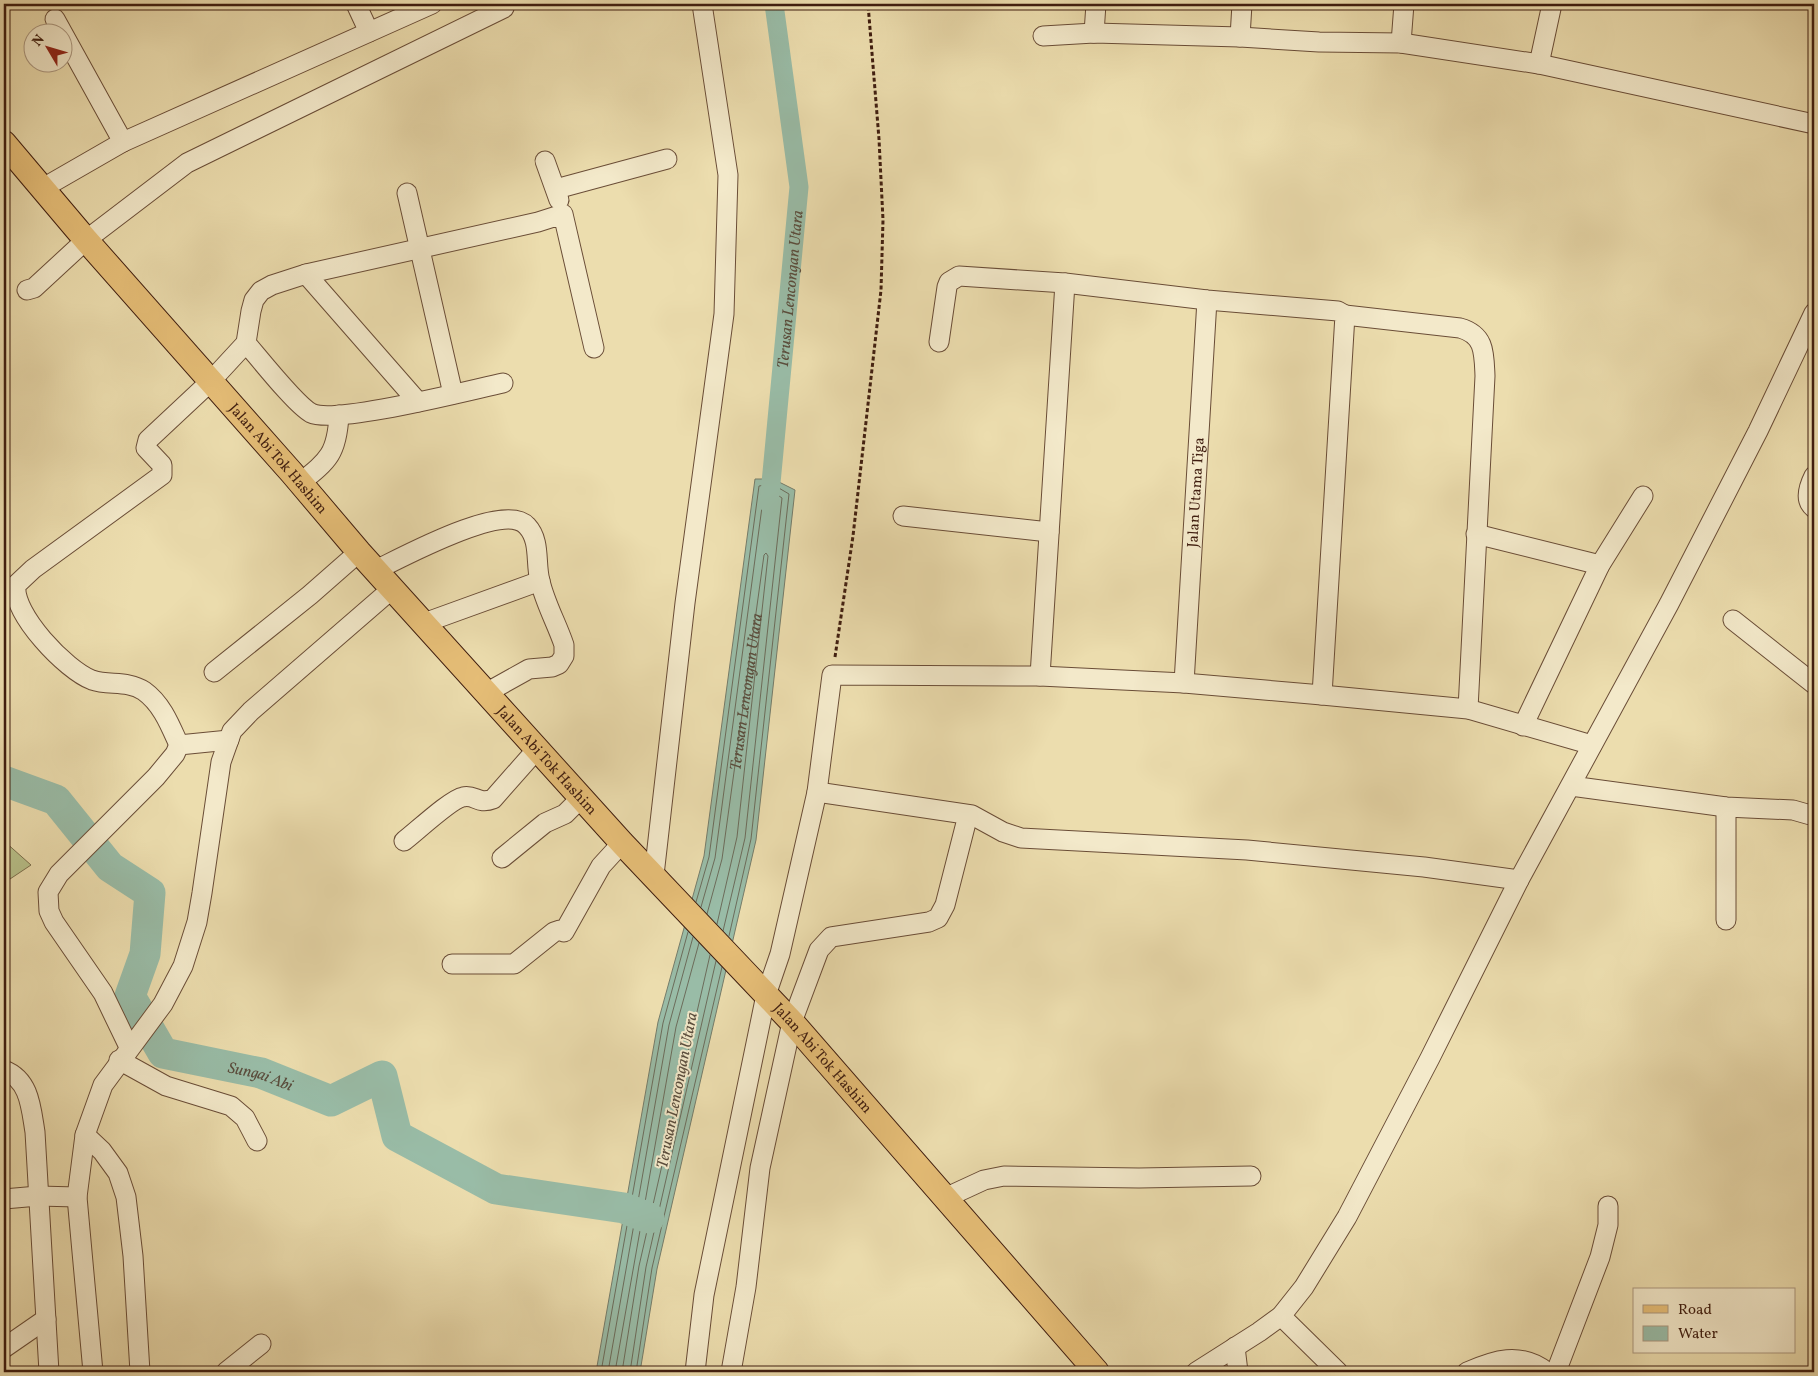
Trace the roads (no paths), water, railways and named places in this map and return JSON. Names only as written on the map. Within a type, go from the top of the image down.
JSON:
[{"type":"main road","name":"Jalan Abi Tok Hashim","points":[[4,143],[210,382],[486,694],[538,748],[622,843],[792,1022],[1092,1371]]},
{"type":"street","points":[[356,4],[369,32]]},
{"type":"street","points":[[43,188],[123,142],[432,4]]},
{"type":"street","points":[[654,875],[685,603],[724,314],[728,174],[702,4]]},
{"type":"street","points":[[1094,33],[1096,4]]},
{"type":"street","points":[[1240,37],[1242,4]]},
{"type":"street","points":[[1401,43],[1404,4]]},
{"type":"street","points":[[1539,64],[1552,4]]},
{"type":"street","points":[[27,290],[34,288],[86,240],[187,163],[504,8]]},
{"type":"street","points":[[55,19],[123,142]]},
{"type":"street","points":[[1043,36],[1094,33],[1240,37],[1319,42],[1401,43],[1539,64],[1814,124]]},
{"type":"street","points":[[556,189],[667,159]]},
{"type":"street","points":[[545,161],[563,214],[594,348]]},
{"type":"street","points":[[407,192],[453,394]]},
{"type":"street","points":[[179,745],[160,707],[143,691],[124,683],[95,681],[73,669],[32,626],[17,601],[16,585],[33,569],[162,475],[163,466],[146,448],[146,444],[210,382],[246,343],[254,300],[261,291],[272,285],[306,274],[538,222],[563,214]]},
{"type":"street","points":[[306,274],[418,402]]},
{"type":"street","points":[[939,342],[947,287],[953,278],[972,275],[1207,300],[1338,311],[1345,315],[1460,328],[1476,335],[1480,341],[1484,356],[1485,376],[1468,709]]},
{"type":"street","points":[[1040,676],[1065,284]]},
{"type":"street","name":"Jalan Utama Tiga","points":[[1184,683],[1207,300]]},
{"type":"street","points":[[1196,1372],[1281,1316],[1304,1287],[1347,1217],[1430,1058],[1519,880],[1678,586],[1814,313]]},
{"type":"street","points":[[1322,695],[1345,315]]},
{"type":"street","points":[[246,343],[304,409],[321,416],[339,415],[418,402],[503,383]]},
{"type":"street","points":[[300,483],[325,463],[332,451],[338,438],[339,415]]},
{"type":"street","points":[[1814,476],[1808,496],[1810,505],[1814,508]]},
{"type":"street","points":[[1523,726],[1600,565],[1643,496]]},
{"type":"street","points":[[903,516],[1048,532]]},
{"type":"street","points":[[376,570],[445,537],[492,521],[510,518],[520,520],[528,527],[533,536],[540,581],[564,645],[562,660],[552,667],[529,669],[486,694]]},
{"type":"street","points":[[1476,534],[1600,565]]},
{"type":"street","points":[[214,672],[310,595],[359,552]]},
{"type":"street","points":[[424,623],[540,581]]},
{"type":"street","points":[[93,1372],[77,1197],[85,1135],[103,1085],[163,1004],[183,966],[197,922],[221,762],[232,731],[263,700],[393,588]]},
{"type":"street","points":[[1733,620],[1814,684]]},
{"type":"street","points":[[694,1372],[704,1295],[759,987],[780,954],[817,792],[832,675],[1040,676],[1184,683],[1322,695],[1468,709],[1592,745]]},
{"type":"street","points":[[179,745],[229,740]]},
{"type":"street","points":[[179,745],[175,754],[156,777],[52,882],[48,892],[49,912],[103,993],[129,1048],[166,1086],[231,1106],[245,1118],[257,1141]]},
{"type":"street","points":[[404,841],[458,799],[470,797],[486,802],[493,799],[538,748]]},
{"type":"street","points":[[1571,786],[1726,807],[1778,808],[1814,816]]},
{"type":"street","points":[[817,792],[968,814],[981,818],[1003,832],[1021,838],[1247,850],[1424,868],[1519,880]]},
{"type":"street","points":[[502,858],[545,823],[565,814],[581,798]]},
{"type":"street","points":[[1726,807],[1726,920]]},
{"type":"street","points":[[731,1372],[746,1287],[760,1168],[792,1022],[819,950],[831,937],[928,922],[938,918],[943,912],[968,814]]},
{"type":"street","points":[[452,964],[514,964],[554,932],[560,930],[564,932],[601,866],[622,843]]},
{"type":"street","points":[[4,1070],[17,1078],[28,1093],[35,1132],[49,1372]]},
{"type":"street","points":[[85,1135],[102,1151],[118,1173],[126,1197],[133,1256],[140,1372]]},
{"type":"street","points":[[945,1198],[984,1180],[1004,1176],[1139,1178],[1251,1176]]},
{"type":"street","points":[[4,1199],[38,1196],[77,1197]]},
{"type":"street","points":[[1556,1372],[1600,1257],[1608,1225],[1608,1206]]},
{"type":"street","points":[[1281,1316],[1338,1372]]},
{"type":"street","points":[[4,1348],[46,1319]]},
{"type":"street","points":[[226,1372],[261,1344]]},
{"type":"street","points":[[1235,1347],[1238,1372]]},
{"type":"street","points":[[1467,1372],[1495,1360],[1508,1360],[1532,1364],[1547,1372]]},
{"type":"water","points":[[755,479],[773,479],[795,490],[756,840],[657,1269],[640,1372],[596,1372],[658,1022],[704,856]]},
{"type":"waterway","name":"Terusan Lencongan Utara","points":[[769,504],[799,187],[774,4]]},
{"type":"waterway","name":"Sungai Abi","points":[[4,781],[56,800],[110,867],[150,893],[145,954],[130,996],[163,1053],[261,1073],[331,1101],[382,1076],[397,1136],[496,1189],[624,1208],[649,1218]]}]
